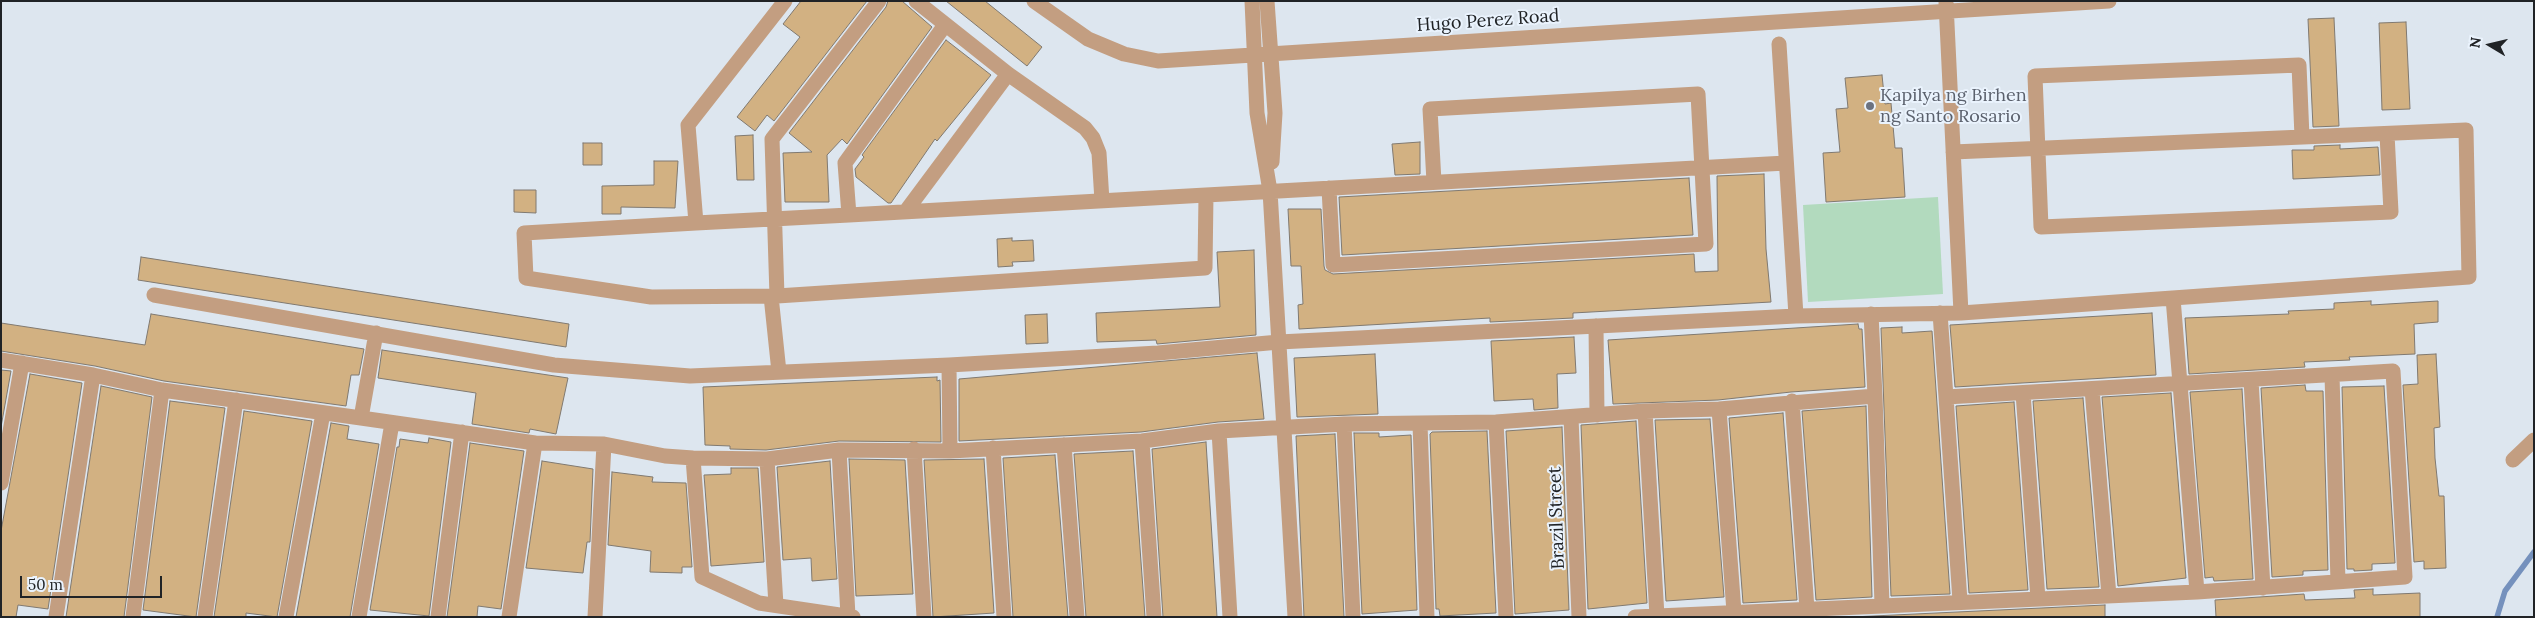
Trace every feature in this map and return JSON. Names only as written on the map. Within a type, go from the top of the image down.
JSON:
[{"type":"street","points":[[696,223],[688,125],[785,1]]},
{"type":"street","points":[[779,372],[774,296],[775,219],[772,140],[879,1]]},
{"type":"street","points":[[916,1],[1008,74],[1084,128],[1093,138],[1099,153],[1102,201]]},
{"type":"street","name":"Hugo Perez Road","points":[[1034,1],[1088,39],[1124,54],[1158,61],[1946,6],[2109,1]]},
{"type":"street","points":[[1252,1],[1257,113],[1270,191],[1294,617]]},
{"type":"street","points":[[1267,1],[1274,114],[1270,191]]},
{"type":"street","points":[[1946,6],[1961,313]]},
{"type":"street","points":[[849,215],[845,163],[946,25]]},
{"type":"street","points":[[1779,44],[1796,316]]},
{"type":"street","points":[[2302,137],[2299,65],[2035,76],[2041,227],[2391,212],[2387,134]]},
{"type":"street","points":[[906,211],[1008,74]]},
{"type":"street","points":[[1329,188],[1333,265],[1706,244],[1698,94],[1430,109],[1434,182]]},
{"type":"street","points":[[154,296],[554,365],[690,376],[949,365],[1158,353],[1279,342],[1796,316],[1961,313],[2470,277],[2466,130],[1953,152]]},
{"type":"street","points":[[1206,195],[1205,268],[774,296],[651,297],[526,278],[524,233],[906,211],[1786,163]]},
{"type":"street","points":[[2173,298],[2197,592]]},
{"type":"street","points":[[1940,313],[1960,602]]},
{"type":"street","points":[[1871,314],[1882,605]]},
{"type":"street","points":[[1596,326],[1597,415]]},
{"type":"street","points":[[361,418],[376,333]]},
{"type":"street","points":[[1,360],[93,375],[162,390],[392,423],[535,443],[604,444],[665,456],[693,458],[767,459],[839,450],[914,449],[950,451],[1142,441],[1219,431],[1284,429],[1344,424],[1496,422],[1644,411],[1719,409],[1792,401],[1875,396]]},
{"type":"street","points":[[1,483],[22,363]]},
{"type":"street","points":[[949,365],[950,451]]},
{"type":"street","points":[[1635,617],[2197,592],[2405,577],[2393,371],[1946,397]]},
{"type":"street","points":[[56,617],[93,375]]},
{"type":"street","points":[[2332,375],[2338,582]]},
{"type":"street","points":[[2251,380],[2262,588]]},
{"type":"street","points":[[2092,389],[2109,596]]},
{"type":"street","points":[[133,617],[162,390]]},
{"type":"street","points":[[2023,393],[2038,598]]},
{"type":"street","points":[[204,617],[236,400]]},
{"type":"street","points":[[1792,401],[1807,609]]},
{"type":"street","points":[[1719,409],[1734,612]]},
{"type":"street","points":[[1644,411],[1657,616]]},
{"type":"street","points":[[286,617],[323,413]]},
{"type":"street","name":"Brazil Street","points":[[1572,417],[1579,617]]},
{"type":"street","points":[[1496,422],[1506,617]]},
{"type":"street","points":[[359,617],[392,423]]},
{"type":"street","points":[[1344,424],[1353,617]]},
{"type":"street","points":[[1420,424],[1427,617]]},
{"type":"street","points":[[1219,431],[1230,617]]},
{"type":"street","points":[[438,617],[462,432]]},
{"type":"street","points":[[2513,460],[2534,440]]},
{"type":"street","points":[[1142,441],[1154,617]]},
{"type":"street","points":[[509,617],[535,443]]},
{"type":"street","points":[[595,617],[604,444]]},
{"type":"street","points":[[1064,445],[1078,617]]},
{"type":"street","points":[[993,448],[1004,617]]},
{"type":"street","points":[[914,449],[924,617]]},
{"type":"street","points":[[693,458],[702,576],[759,603],[850,616],[839,450]]},
{"type":"street","points":[[767,459],[776,606]]},
{"type":"green space","points":[[1938,197],[1943,294],[1808,302],[1803,205]]},
{"type":"building","points":[[801,1],[867,1],[774,121],[767,115],[755,131],[737,117],[800,37],[783,24]]},
{"type":"building","points":[[888,1],[902,1],[932,27],[847,144],[842,139],[827,155],[829,202],[785,202],[783,153],[812,152],[789,133],[886,7]]},
{"type":"building","points":[[946,1],[985,1],[1042,47],[1027,66]]},
{"type":"building","points":[[2334,18],[2339,126],[2313,127],[2308,19]]},
{"type":"building","points":[[2406,22],[2410,109],[2382,110],[2379,23]]},
{"type":"building","points":[[946,40],[991,75],[937,141],[935,139],[891,203],[888,203],[856,177],[855,169],[864,157],[862,155]]},
{"type":"building","points":[[1882,75],[1885,104],[1891,103],[1895,148],[1902,148],[1905,197],[1826,202],[1823,153],[1840,152],[1836,109],[1848,108],[1845,78]]},
{"type":"building","points":[[753,135],[754,180],[737,180],[735,136]]},
{"type":"building","points":[[1420,142],[1420,174],[1395,175],[1392,144]]},
{"type":"building","points":[[583,143],[602,143],[602,165],[583,165]]},
{"type":"building","points":[[2340,145],[2340,149],[2378,147],[2380,175],[2293,179],[2292,150],[2314,150],[2314,146]]},
{"type":"building","points":[[654,161],[678,161],[675,208],[621,207],[621,214],[602,214],[602,186],[654,185]]},
{"type":"building","points":[[1764,174],[1766,249],[1771,302],[1573,313],[1573,318],[1490,322],[1490,318],[1299,329],[1298,305],[1303,304],[1301,266],[1291,266],[1288,209],[1321,209],[1324,266],[1325,270],[1333,274],[1694,254],[1695,272],[1718,271],[1717,176]]},
{"type":"building","points":[[1689,178],[1693,235],[1342,255],[1339,197]]},
{"type":"building","points":[[514,190],[536,190],[536,213],[514,212]]},
{"type":"building","points":[[1012,238],[1012,241],[1033,240],[1034,261],[1012,262],[1013,266],[998,267],[997,239]]},
{"type":"building","points":[[1254,250],[1256,335],[1157,344],[1156,340],[1097,342],[1096,313],[1220,307],[1217,252]]},
{"type":"building","points":[[141,257],[569,324],[566,347],[138,280]]},
{"type":"building","points":[[2371,301],[2371,305],[2438,301],[2438,322],[2414,324],[2415,354],[2349,357],[2350,360],[2304,362],[2305,367],[2189,374],[2185,318],[2289,314],[2288,311],[2334,309],[2334,303]]},
{"type":"building","points":[[2152,313],[2156,375],[1955,387],[1950,325]]},
{"type":"building","points":[[151,314],[364,349],[359,375],[351,375],[346,406],[164,381],[95,366],[1,351],[1,323],[145,345]]},
{"type":"building","points":[[1047,314],[1048,343],[1026,344],[1025,315]]},
{"type":"building","points":[[1858,324],[1859,329],[1862,329],[1865,387],[1791,392],[1718,400],[1613,404],[1608,340]]},
{"type":"building","points":[[1902,327],[1902,333],[1932,331],[1950,594],[1891,596],[1881,328]]},
{"type":"building","points":[[1574,337],[1576,373],[1557,374],[1558,408],[1534,410],[1533,399],[1494,401],[1491,341]]},
{"type":"building","points":[[382,350],[568,378],[556,434],[530,429],[529,433],[472,424],[476,393],[378,378]]},
{"type":"building","points":[[1257,353],[1264,419],[1218,422],[1141,432],[959,441],[959,379]]},
{"type":"building","points":[[1375,354],[1378,414],[1297,417],[1294,358]]},
{"type":"building","points":[[2436,354],[2440,427],[2434,428],[2435,458],[2439,496],[2444,496],[2446,568],[2424,569],[2424,561],[2414,562],[2403,385],[2418,384],[2417,355]]},
{"type":"building","points":[[1,370],[11,371],[1,427]]},
{"type":"building","points":[[30,374],[82,383],[48,609],[18,605],[16,617],[1,617],[1,531]]},
{"type":"building","points":[[937,377],[937,381],[940,380],[941,442],[839,441],[766,450],[730,449],[730,446],[705,445],[703,387]]},
{"type":"building","points":[[2305,385],[2306,391],[2323,391],[2328,570],[2303,571],[2303,575],[2272,577],[2261,388]]},
{"type":"building","points":[[101,386],[152,397],[124,617],[66,617]]},
{"type":"building","points":[[2384,386],[2395,563],[2372,564],[2372,570],[2354,571],[2354,569],[2347,569],[2342,387]]},
{"type":"building","points":[[2242,389],[2253,579],[2214,581],[2213,577],[2205,578],[2190,392]]},
{"type":"building","points":[[2171,393],[2186,578],[2118,586],[2102,397]]},
{"type":"building","points":[[2083,398],[2099,587],[2047,589],[2033,401]]},
{"type":"building","points":[[170,401],[225,408],[196,617],[143,610]]},
{"type":"building","points":[[2014,402],[2028,590],[1969,593],[1956,406]]},
{"type":"building","points":[[1866,406],[1872,597],[1816,600],[1802,411]]},
{"type":"building","points":[[244,411],[312,421],[277,617],[246,613],[246,617],[214,617]]},
{"type":"building","points":[[1783,413],[1797,600],[1743,603],[1729,418]]},
{"type":"building","points":[[1710,419],[1724,597],[1666,601],[1655,420]]},
{"type":"building","points":[[1636,421],[1647,603],[1588,609],[1581,425]]},
{"type":"building","points":[[331,423],[349,426],[347,439],[379,444],[350,617],[296,617]]},
{"type":"building","points":[[1562,427],[1569,610],[1515,614],[1506,431]]},
{"type":"building","points":[[1487,431],[1496,613],[1440,616],[1439,609],[1436,609],[1430,434],[1432,432]]},
{"type":"building","points":[[1354,433],[1379,433],[1379,437],[1411,435],[1417,610],[1362,614]]},
{"type":"building","points":[[1335,434],[1344,617],[1304,617],[1296,436]]},
{"type":"building","points":[[429,438],[451,442],[429,616],[370,610],[397,447],[399,447],[400,439],[428,443]]},
{"type":"building","points":[[1206,442],[1217,617],[1163,617],[1152,449]]},
{"type":"building","points":[[470,443],[524,451],[501,609],[478,606],[477,617],[447,617]]},
{"type":"building","points":[[1133,451],[1145,617],[1086,617],[1074,454]]},
{"type":"building","points":[[1055,455],[1068,617],[1013,617],[1003,458]]},
{"type":"building","points":[[849,459],[905,460],[913,594],[856,596]]},
{"type":"building","points":[[984,459],[994,613],[933,617],[924,460]]},
{"type":"building","points":[[542,461],[593,469],[590,542],[587,542],[583,573],[526,568]]},
{"type":"building","points":[[830,461],[837,579],[812,581],[811,558],[783,560],[777,467]]},
{"type":"building","points":[[731,468],[758,468],[764,562],[711,566],[704,475],[731,474]]},
{"type":"building","points":[[612,472],[653,477],[652,482],[686,483],[692,567],[682,567],[682,573],[650,572],[651,551],[608,545]]},
{"type":"building","points":[[2373,589],[2373,595],[2420,593],[2420,617],[2216,617],[2215,600],[2304,594],[2305,600],[2355,598],[2354,590]]},
{"type":"building","points":[[2105,605],[2105,617],[1852,617]]},
{"type":"waterway","points":[[2497,617],[2505,591],[2534,552]]},
{"type":"place","name":"Kapilya ng Birhen ng Santo Rosario","points":[[1870,106]]}]
